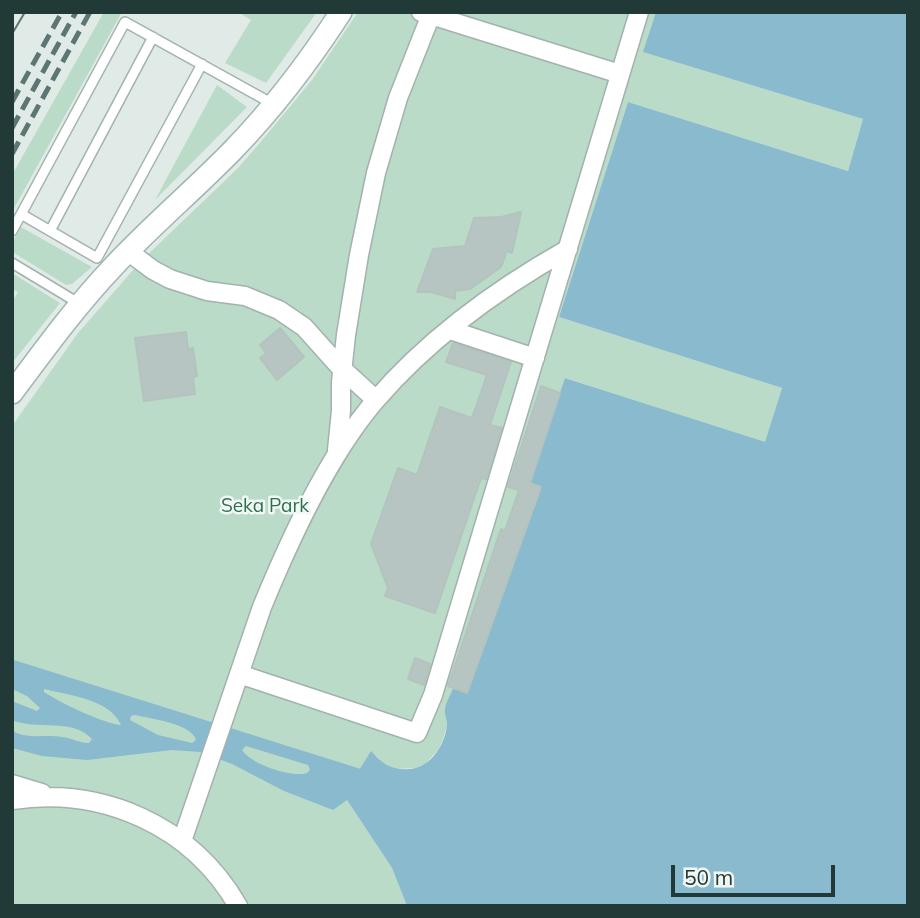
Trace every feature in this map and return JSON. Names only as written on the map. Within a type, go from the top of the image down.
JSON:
[{"type":"main road","points":[[12,393],[80,304],[233,150],[273,104],[341,12]]},
{"type":"street","points":[[239,674],[418,733],[432,695],[639,12]]},
{"type":"street","points":[[337,454],[342,369],[359,255],[376,173],[398,98],[428,13],[620,74]]},
{"type":"street","points":[[182,841],[274,578],[337,454],[376,400],[475,307],[518,277],[568,249]]},
{"type":"street","points":[[129,252],[170,279],[207,291],[245,296],[279,310],[304,327],[342,369],[376,400]]},
{"type":"street","points":[[450,330],[535,358]]},
{"type":"street","points":[[12,784],[56,797],[109,804],[146,818],[182,841],[205,860],[225,884],[238,906]]},
{"type":"street","points":[[12,800],[56,797]]},
{"type":"lane","points":[[12,231],[125,22],[273,104]]},
{"type":"lane","points":[[50,231],[153,37]]},
{"type":"lane","points":[[21,214],[97,258],[202,64]]},
{"type":"lane","points":[[12,263],[80,304]]},
{"type":"green space","points":[[104,12],[122,12],[12,212],[12,175]]},
{"type":"green space","points":[[238,12],[317,12],[266,83],[225,63],[251,20]]},
{"type":"green space","name":"Seka Park","points":[[358,12],[656,12],[644,52],[863,119],[848,171],[628,102],[559,317],[782,388],[765,443],[566,378],[541,487],[467,693],[453,688],[445,710],[447,726],[439,749],[425,764],[415,768],[396,769],[385,765],[371,752],[347,800],[392,868],[407,906],[12,906],[12,426],[78,333],[141,261],[238,168],[259,144],[312,80]]},
{"type":"green space","points":[[217,85],[247,107],[155,200]]},
{"type":"green space","points":[[21,227],[92,267],[72,284],[66,285],[14,253],[12,243]]},
{"type":"green space","points":[[12,273],[60,303],[12,363],[12,302],[18,292],[12,289]]},
{"type":"water","points":[[656,12],[908,12],[908,906],[407,906],[392,868],[347,800],[333,810],[284,791],[232,764],[200,752],[172,750],[87,760],[42,756],[12,748],[12,731],[86,743],[92,739],[74,728],[32,725],[12,720],[12,701],[37,711],[40,708],[27,696],[12,689],[12,663],[358,772],[371,751],[379,760],[393,768],[418,767],[436,754],[440,747],[446,733],[446,704],[453,688],[468,692],[541,488],[530,483],[565,378],[765,442],[782,388],[559,317],[628,102],[848,171],[863,119],[643,52]],"holes":[[[44,689],[98,704],[116,716],[121,725],[82,712],[44,692]],[[131,716],[179,726],[187,729],[196,740],[192,743],[158,735],[130,720]],[[246,746],[308,765],[310,770],[300,774],[282,772],[262,765],[242,750]]]},
{"type":"building","points":[[521,212],[512,253],[507,251],[501,267],[470,289],[455,291],[455,299],[431,292],[417,292],[433,249],[465,246],[474,218],[501,217]]},
{"type":"building","points":[[280,328],[304,357],[277,380],[260,358],[266,353],[260,345]]},
{"type":"building","points":[[186,332],[188,349],[193,348],[197,376],[193,377],[195,394],[144,401],[135,338]]},
{"type":"building","points":[[453,343],[511,362],[490,425],[502,428],[486,479],[481,478],[435,613],[385,596],[388,588],[371,544],[398,468],[417,475],[440,407],[472,418],[487,375],[446,362]]},
{"type":"building","points":[[541,386],[560,393],[530,483],[541,487],[467,693],[448,686],[501,529],[505,531],[519,490],[508,487]]},
{"type":"building","points":[[415,658],[430,664],[424,685],[408,679]]},
{"type":"waterway","points":[[12,663],[359,772]]},
{"type":"tram line","points":[[12,34],[25,12]]},
{"type":"railway","points":[[12,102],[62,12]]},
{"type":"railway","points":[[12,128],[76,12]]},
{"type":"railway","points":[[12,154],[90,12]]}]
